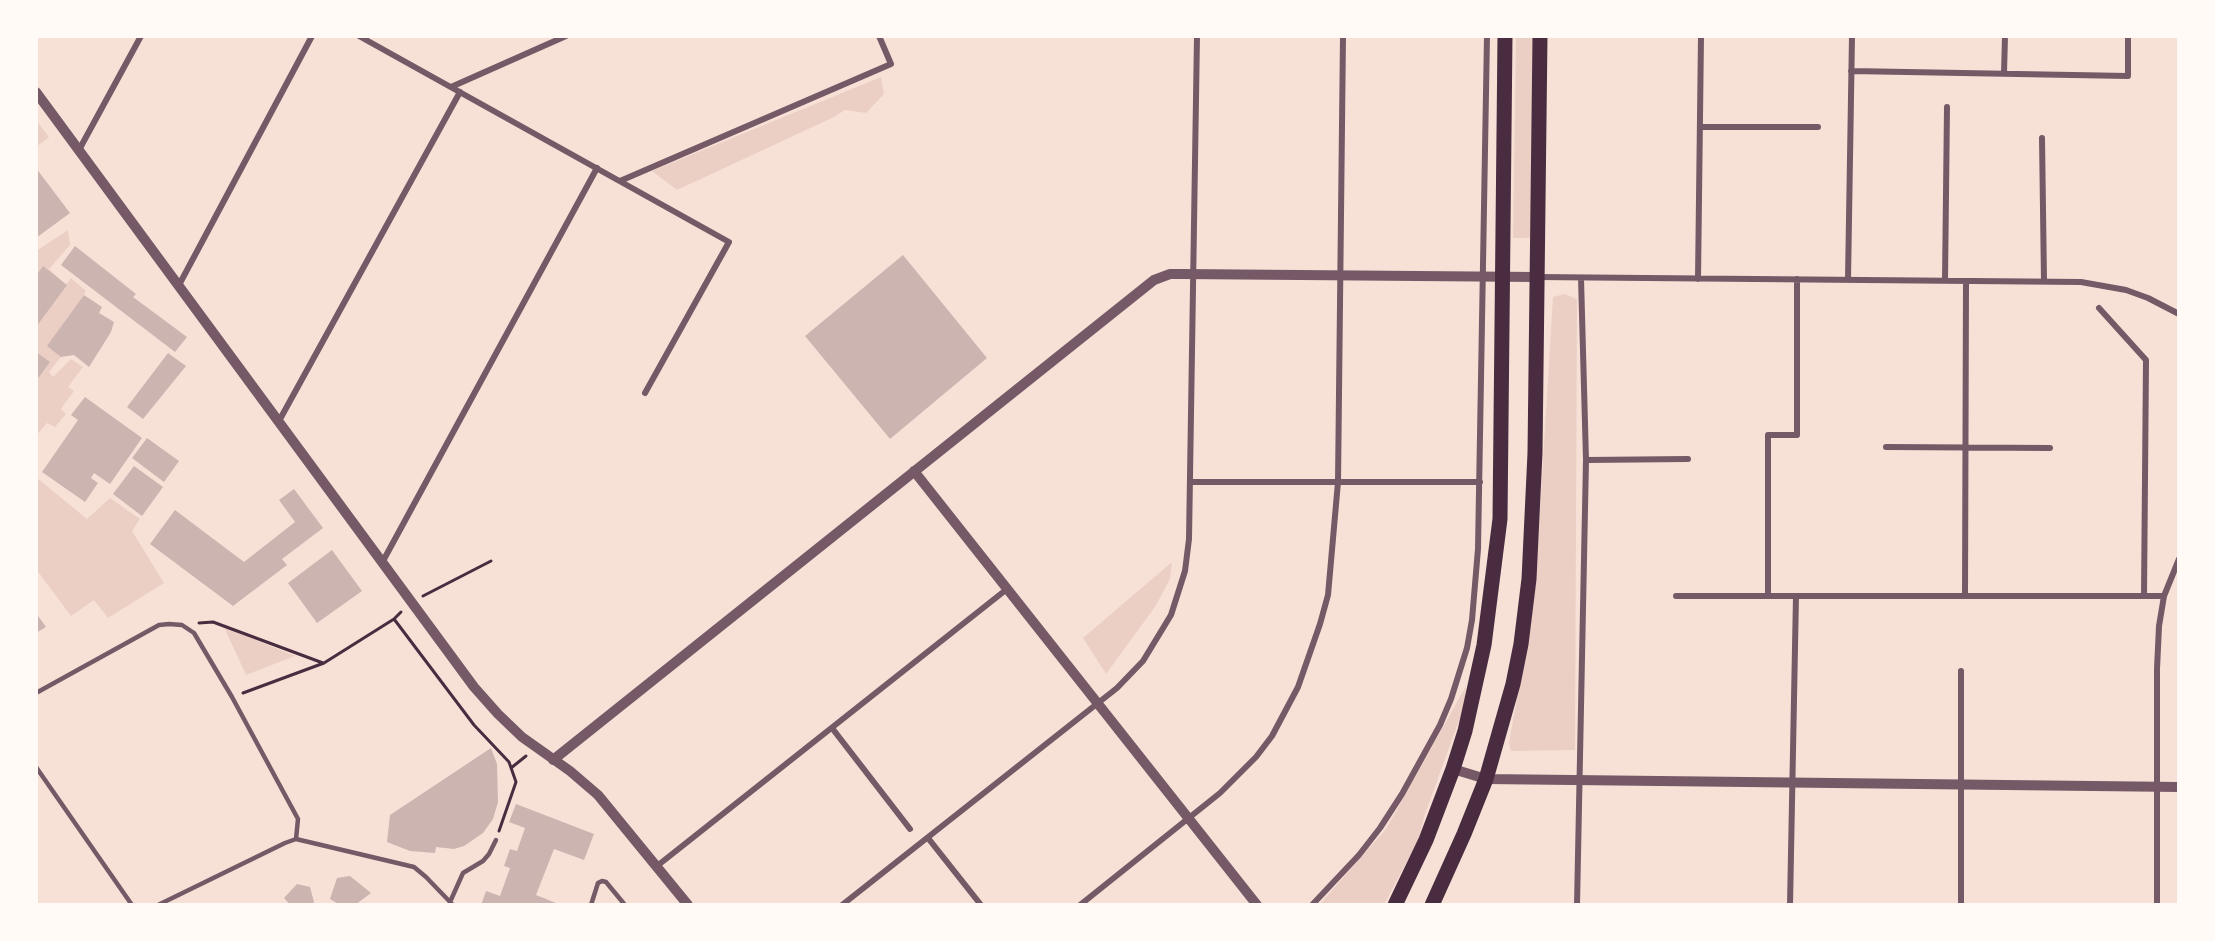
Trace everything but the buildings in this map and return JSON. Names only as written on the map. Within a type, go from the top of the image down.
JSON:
[{"type":"main road","points":[[1395,905],[1426,840],[1465,731],[1484,645],[1500,519],[1505,36]]},
{"type":"main road","points":[[1432,905],[1486,779],[1513,684],[1530,579],[1535,453],[1540,36]]},
{"type":"street","points":[[79,150],[141,36]]},
{"type":"street","points":[[179,285],[312,36]]},
{"type":"street","points":[[359,36],[729,242],[645,393]]},
{"type":"street","points":[[545,36],[549,44]]},
{"type":"street","points":[[451,87],[566,36]]},
{"type":"street","points":[[620,181],[891,64],[879,36]]},
{"type":"street","points":[[842,905],[1098,704],[1131,675],[1143,661],[1171,615],[1188,555],[1195,274],[1197,36]]},
{"type":"street","points":[[1080,905],[1220,793],[1256,757],[1272,736],[1298,687],[1320,624],[1328,595],[1338,482],[1343,36]]},
{"type":"street","points":[[1312,905],[1380,828],[1423,757],[1451,699],[1472,620],[1478,549],[1480,482],[1487,36]]},
{"type":"street","points":[[1698,279],[1701,36]]},
{"type":"street","points":[[1848,280],[1852,36]]},
{"type":"street","points":[[2004,73],[2005,36]]},
{"type":"street","points":[[1851,71],[2128,76],[2128,36]]},
{"type":"street","points":[[36,92],[487,703],[509,726],[578,777],[598,795],[688,905]]},
{"type":"street","points":[[279,421],[460,92]]},
{"type":"street","points":[[1945,280],[1947,107]]},
{"type":"street","points":[[1700,126],[1818,127]]},
{"type":"street","points":[[2042,138],[2044,281]]},
{"type":"street","points":[[383,561],[597,168]]},
{"type":"street","points":[[553,760],[1154,280],[1170,274],[2080,282],[2126,290],[2179,314]]},
{"type":"street","points":[[1577,905],[1586,460],[1581,278]]},
{"type":"street","points":[[1768,596],[1768,435],[1797,435],[1797,279]]},
{"type":"street","points":[[1965,596],[1966,280]]},
{"type":"street","points":[[2099,308],[2146,360],[2144,596]]},
{"type":"street","points":[[1886,447],[2050,448]]},
{"type":"street","points":[[1586,460],[1688,459]]},
{"type":"street","points":[[914,471],[1257,905]]},
{"type":"street","points":[[1191,482],[1480,482]]},
{"type":"street","points":[[2157,905],[2159,626],[2164,596],[2179,559]]},
{"type":"street","points":[[657,866],[1007,589]]},
{"type":"street","points":[[1676,596],[2164,596]]},
{"type":"street","points":[[1790,905],[1796,596]]},
{"type":"street","points":[[1960,671],[1961,905]]},
{"type":"street","points":[[832,728],[910,829]]},
{"type":"street","points":[[1453,769],[1486,779],[2179,787]]},
{"type":"street","points":[[928,838],[981,905]]},
{"type":"lane","points":[[36,693],[159,625],[182,625],[194,633],[232,697],[298,819],[296,839]]},
{"type":"lane","points":[[36,767],[132,905]]},
{"type":"lane","points":[[158,905],[296,839],[414,867],[452,903],[463,873],[483,861],[496,840]]},
{"type":"lane","points":[[591,905],[598,883],[602,881],[606,882],[625,905]]},
{"type":"path","points":[[232,697],[324,663],[394,619],[411,602],[491,561]]},
{"type":"path","points":[[394,619],[474,725],[509,762],[516,782],[496,840]]},
{"type":"path","points":[[182,625],[213,622],[324,663]]},
{"type":"path","points":[[511,768],[536,748]]},
{"type":"shaded area","points":[[1516,36],[1533,36],[1531,238],[1513,238]]},
{"type":"shaded area","points":[[881,77],[884,94],[866,113],[845,110],[677,190],[652,171]]},
{"type":"shaded area","points":[[36,120],[49,137],[36,147]]},
{"type":"shaded area","points":[[68,230],[70,245],[49,269],[66,285],[71,278],[86,291],[74,311],[68,348],[49,372],[53,377],[71,359],[83,367],[68,387],[74,391],[61,409],[66,414],[55,427],[47,423],[36,436],[36,251]]},
{"type":"shaded area","points":[[1564,294],[1577,299],[1575,750],[1511,751],[1509,743],[1537,559],[1553,297]]},
{"type":"shaded area","points":[[36,477],[87,519],[110,498],[140,519],[132,531],[164,583],[108,618],[94,600],[71,616],[36,569]]},
{"type":"shaded area","points":[[1172,562],[1170,579],[1155,607],[1106,674],[1083,638]]},
{"type":"shaded area","points":[[224,627],[295,656],[246,675]]},
{"type":"shaded area","points":[[1466,686],[1464,707],[1425,814],[1418,840],[1384,905],[1319,905],[1386,829]]}]
